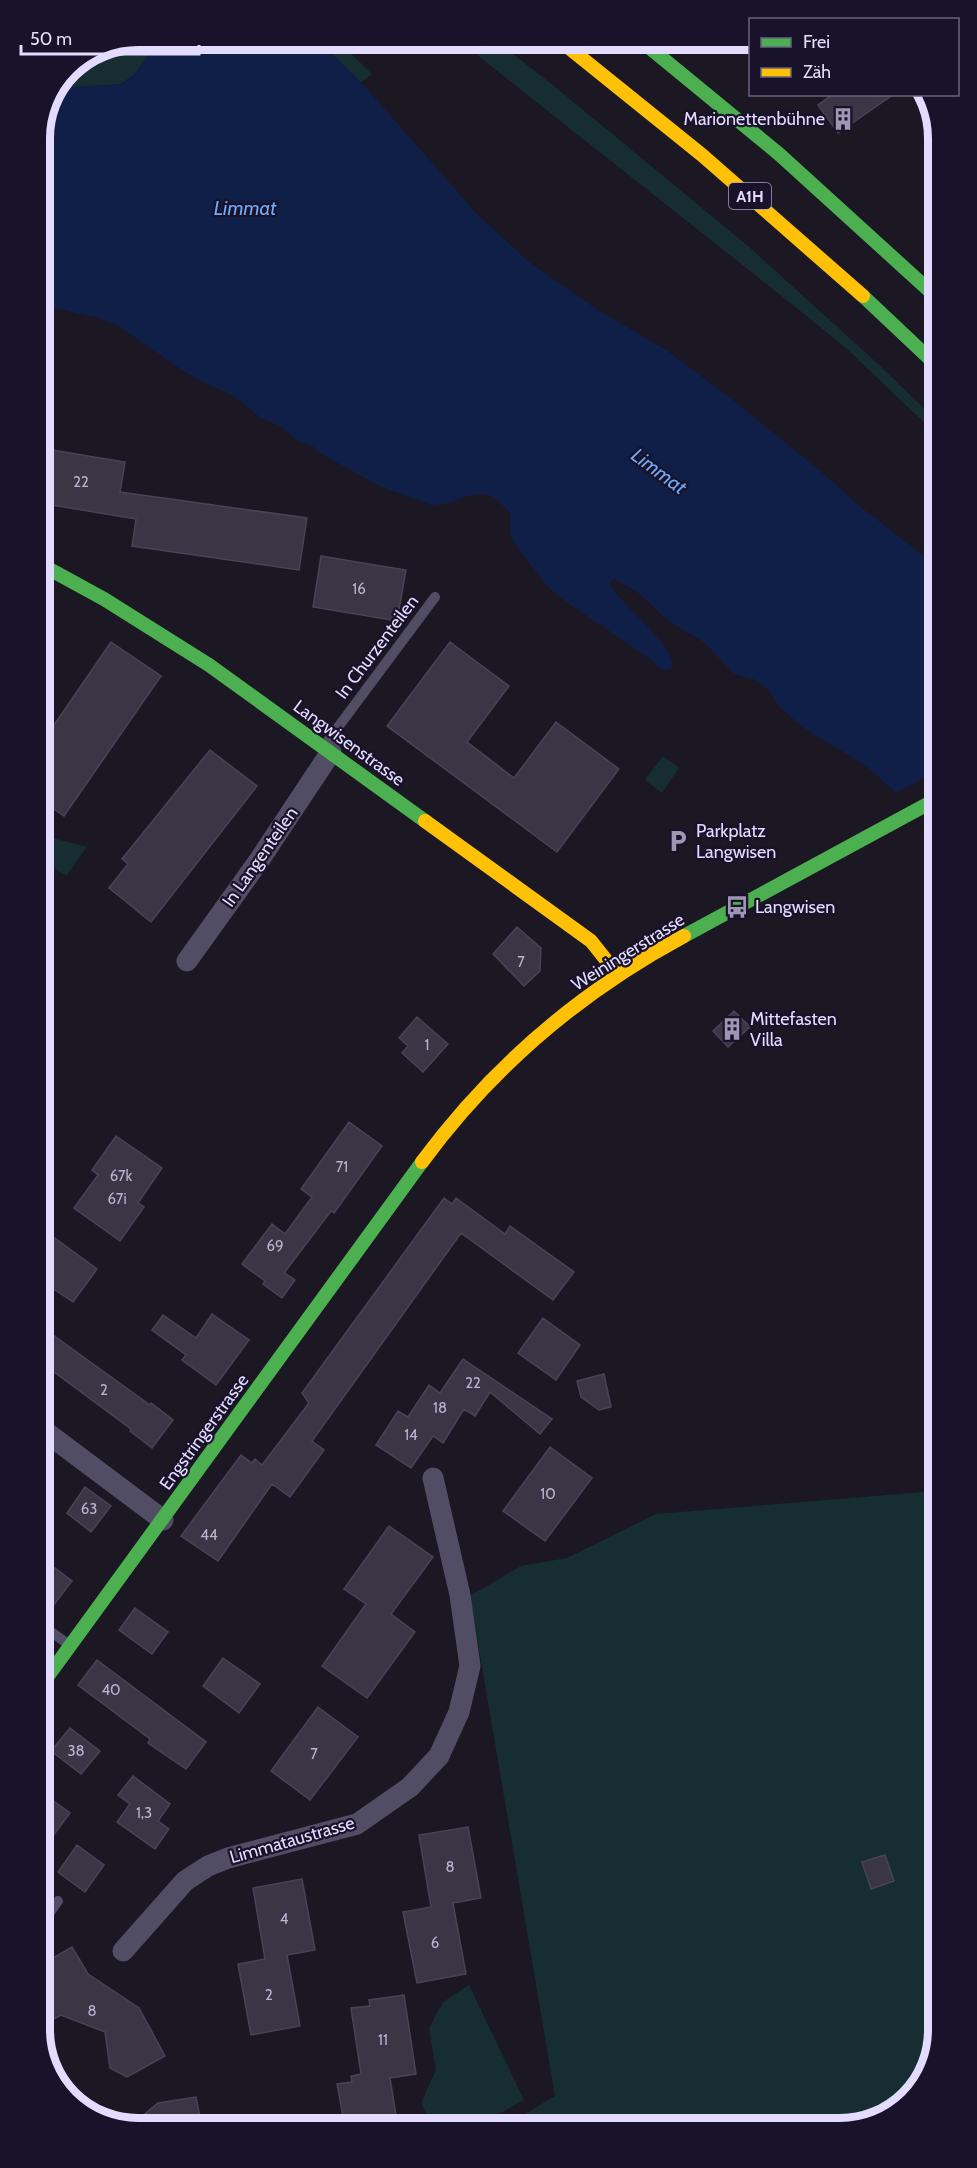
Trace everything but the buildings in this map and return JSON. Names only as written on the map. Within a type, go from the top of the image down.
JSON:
[{"type":"main road","name":"A1H","points":[[572,50],[743,190],[830,265],[928,357]]},
{"type":"main road","name":"A1H","points":[[652,50],[779,154],[928,289]]},
{"type":"main road","name":"Langwisenstrasse","points":[[50,569],[104,599],[209,665],[327,749],[591,942],[618,975]]},
{"type":"main road","name":"Weiningerstrasse","points":[[394,1202],[448,1127],[504,1067],[540,1033],[618,975],[671,943],[928,804]]},
{"type":"main road","name":"Engstringerstrasse","points":[[49,1675],[394,1202]]},
{"type":"street","name":"In Langenteilen","points":[[186,961],[260,859],[327,749]]},
{"type":"street","points":[[49,1435],[163,1520]]},
{"type":"street","name":"Limmataustrasse","points":[[123,1951],[185,1881],[208,1866],[228,1858],[357,1824],[410,1787],[439,1756],[459,1713],[470,1666],[460,1595],[433,1478]]},
{"type":"lane","name":"In Churzenteilen","points":[[327,749],[435,597]]},
{"type":"lane","points":[[49,1630],[71,1646]]},
{"type":"lane","points":[[49,1915],[58,1902]]},
{"type":"green space","points":[[153,49],[136,73],[121,84],[65,88],[75,75],[104,56],[120,51]]},
{"type":"green space","points":[[328,49],[347,49],[372,74],[361,82]]},
{"type":"green space","points":[[470,49],[507,50],[554,86],[748,246],[877,363],[928,412],[928,426],[846,348]]},
{"type":"green space","points":[[663,756],[679,768],[662,793],[645,780]]},
{"type":"green space","points":[[50,837],[87,847],[66,876],[50,865]]},
{"type":"green space","points":[[928,1492],[927,2042],[923,2059],[909,2084],[898,2097],[868,2114],[851,2118],[518,2118],[555,2096],[470,1596],[521,1566],[567,1558],[656,1514]]},
{"type":"green space","points":[[469,1985],[524,2100],[491,2118],[428,2118],[421,2103],[436,2070],[429,2028],[443,2002]]},
{"type":"water","name":"Limmat","points":[[153,49],[328,49],[361,82],[476,213],[529,262],[598,310],[666,350],[729,397],[857,504],[928,559],[928,821],[865,765],[805,729],[778,706],[770,691],[756,680],[734,674],[705,643],[666,619],[640,594],[615,579],[609,582],[666,649],[672,659],[672,668],[667,670],[658,667],[652,660],[562,599],[547,586],[513,541],[510,535],[511,513],[493,497],[486,494],[471,495],[444,504],[432,505],[382,487],[323,455],[312,446],[298,441],[280,426],[261,418],[234,396],[197,379],[117,325],[99,318],[50,307],[50,132],[56,104],[65,88],[121,84],[136,73]]},
{"type":"pier","points":[[928,776],[928,825],[893,794]]},
{"type":"traffic: fast","points":[[652,50],[779,154],[928,289]]},
{"type":"traffic: fast","points":[[863,296],[928,357]]},
{"type":"traffic: fast","points":[[50,569],[104,599],[209,665],[425,821]]},
{"type":"traffic: fast","points":[[684,936],[928,804]]},
{"type":"traffic: fast","points":[[49,1674],[422,1162]]},
{"type":"traffic: slow","points":[[571,50],[702,155],[863,296]]},
{"type":"traffic: slow","points":[[425,821],[591,941],[618,975]]},
{"type":"traffic: slow","points":[[422,1162],[478,1094],[540,1034],[609,982],[684,936]]},
{"type":"place","name":"Marionettenbühne","points":[[843,119]]},
{"type":"place","name":"Parkplatz Langwisen","points":[[678,841]]},
{"type":"place","name":"Langwisen","points":[[737,907]]},
{"type":"place","name":"Mittefasten Villa","points":[[732,1029]]}]
